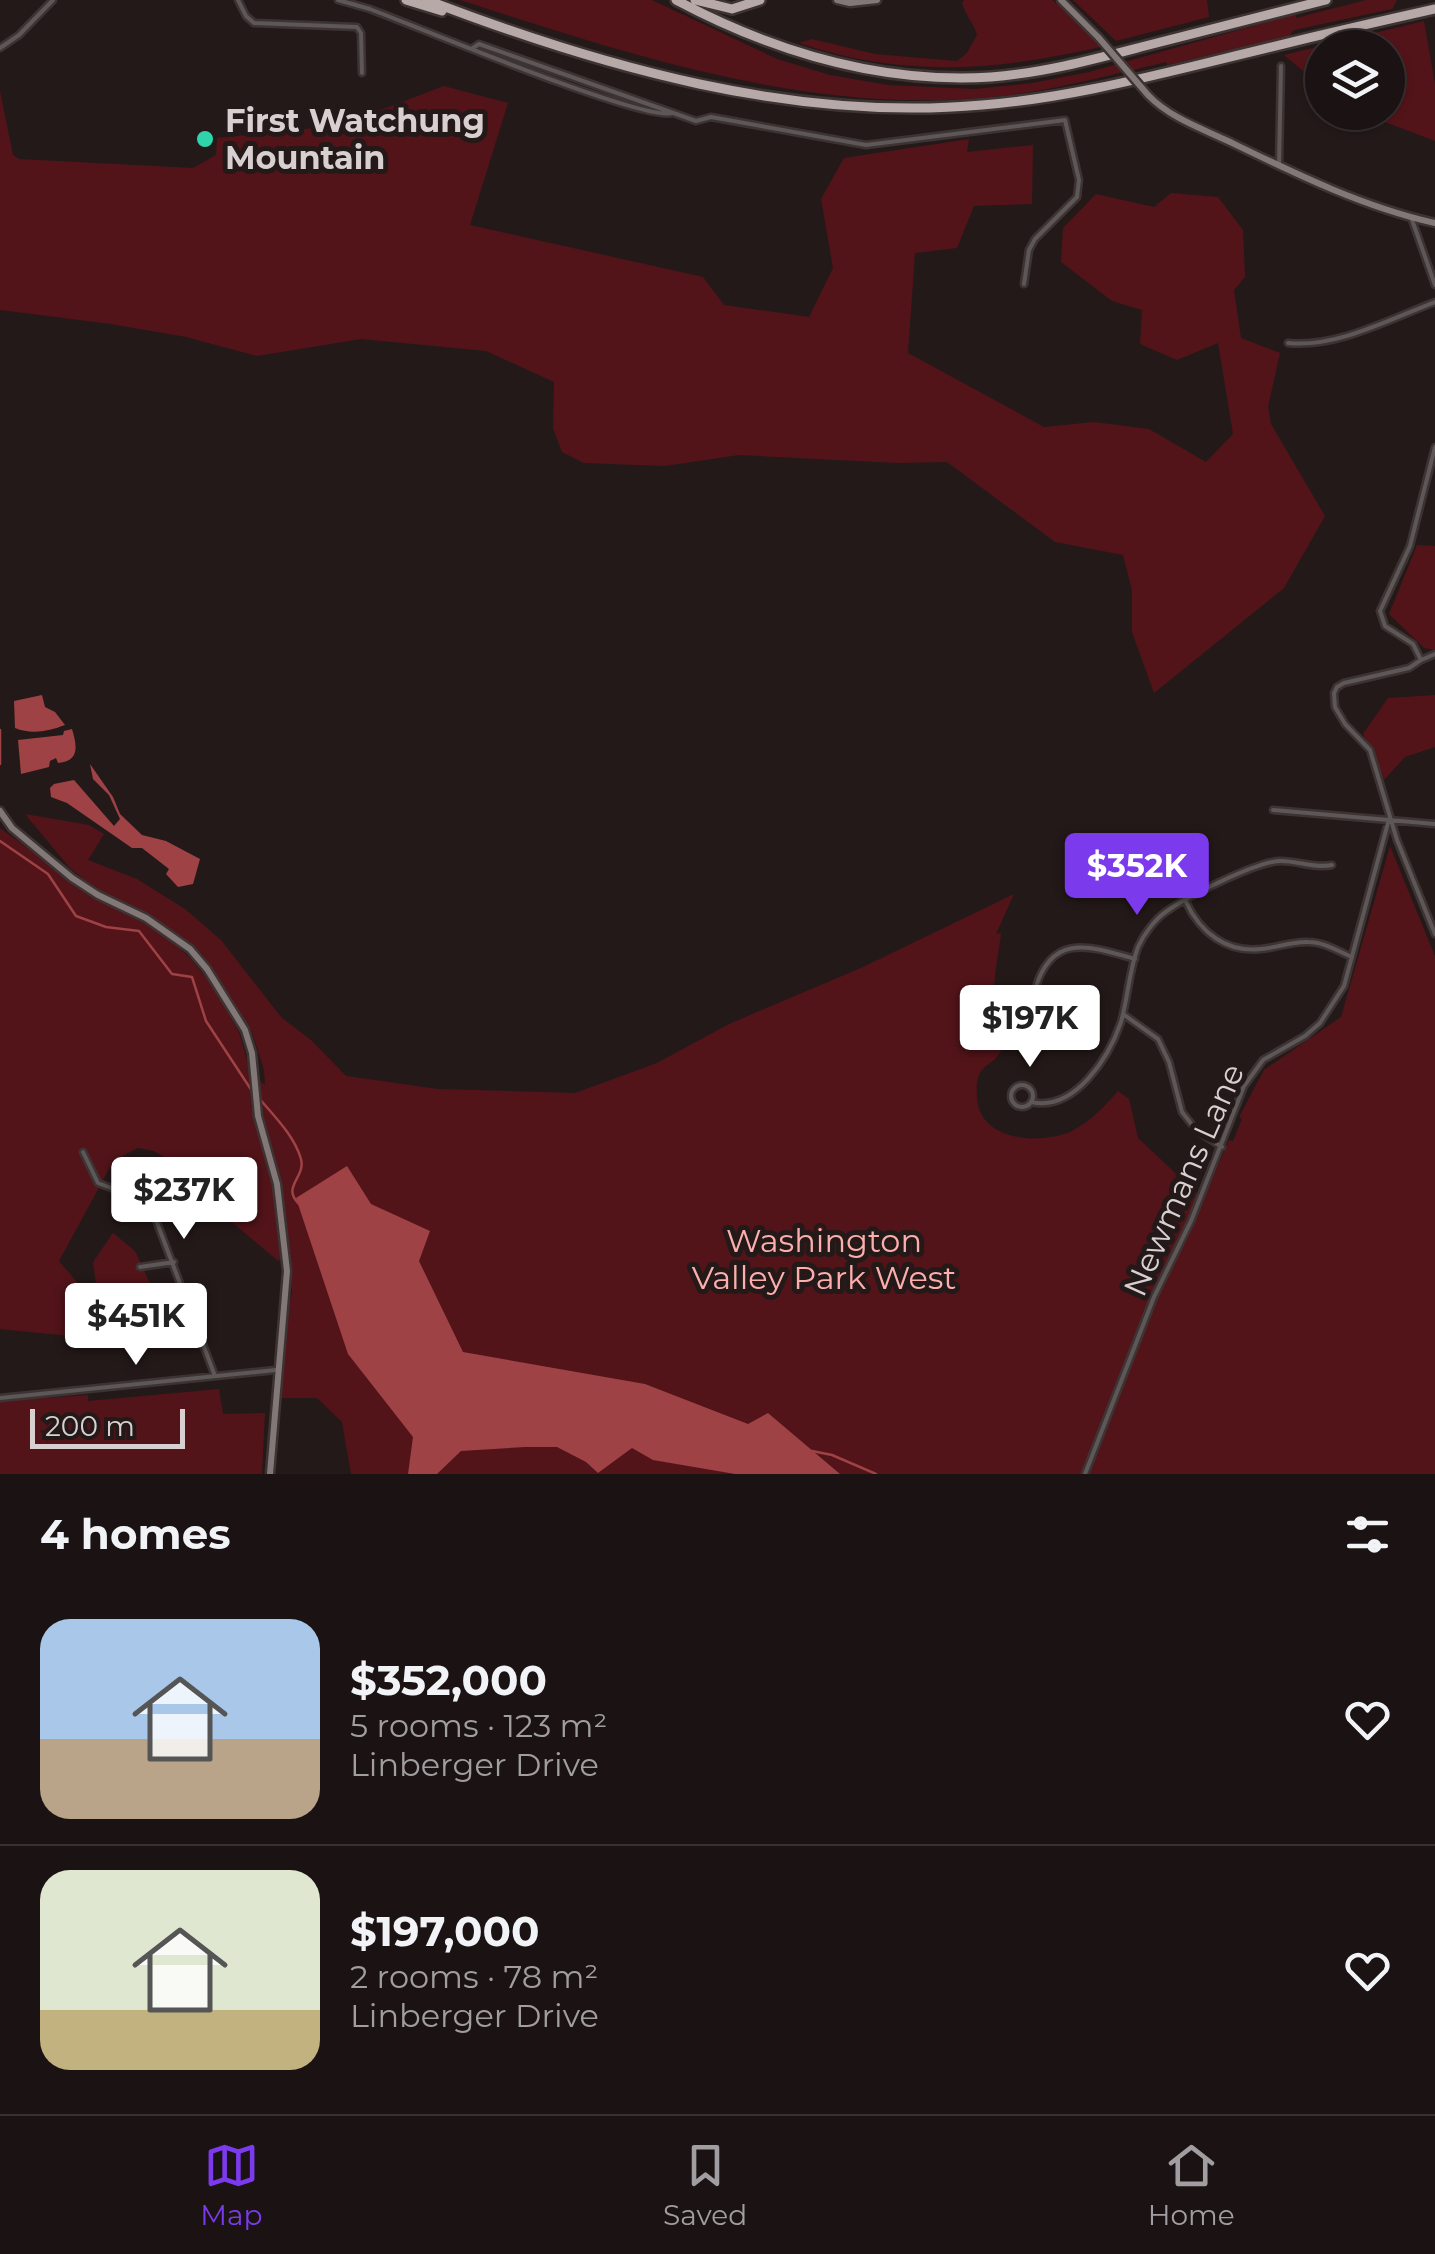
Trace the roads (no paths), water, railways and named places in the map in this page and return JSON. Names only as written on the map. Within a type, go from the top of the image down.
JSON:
[{"type":"highway","points":[[406,0],[618,62],[741,92],[809,103],[913,108],[992,104],[1088,90],[1435,8]]},
{"type":"highway","points":[[427,0],[481,21]]},
{"type":"highway","points":[[676,0],[774,46],[821,60],[885,73],[952,78],[1008,75],[1071,64],[1326,0]]},
{"type":"highway","points":[[695,0],[732,9],[760,0]]},
{"type":"street","points":[[0,48],[19,36],[53,0]]},
{"type":"street","points":[[238,0],[250,20],[260,24],[354,25],[361,33],[362,73]]},
{"type":"street","points":[[338,0],[618,104],[664,116],[673,113]]},
{"type":"street","points":[[836,0],[877,0]]},
{"type":"street","points":[[1061,0],[1100,38],[1148,95],[1174,115],[1279,164],[1411,217],[1435,222]]},
{"type":"street","points":[[474,48],[479,44],[696,120],[712,117],[866,146],[1065,120],[1079,180],[1077,197],[1035,239],[1029,250],[1024,284]]},
{"type":"street","points":[[1279,164],[1281,66]]},
{"type":"street","points":[[1411,217],[1435,285]]},
{"type":"street","points":[[1288,343],[1333,339],[1435,302]]},
{"type":"street","points":[[1421,660],[1413,644],[1385,626],[1380,610],[1410,546],[1435,447]]},
{"type":"street","points":[[1435,654],[1415,666],[1344,684],[1334,693],[1340,716],[1373,758],[1389,819],[1435,934]]},
{"type":"street","points":[[1273,810],[1435,824]]},
{"type":"street","points":[[0,811],[12,828],[72,878],[162,927],[199,958],[245,1030],[258,1116],[277,1184],[287,1271],[270,1474]]},
{"type":"street","name":"Newmans Lane","points":[[1085,1474],[1154,1298],[1250,1076],[1272,1052],[1304,1036],[1330,1012],[1344,986],[1389,819]]},
{"type":"street","points":[[1031,1102],[1033,1095],[1027,1086],[1016,1087],[1012,1092],[1015,1105],[1022,1108],[1031,1102],[1054,1102],[1084,1082],[1107,1052],[1123,1014],[1135,958],[1154,922],[1186,900],[1272,862],[1332,865]]},
{"type":"street","points":[[1186,900],[1205,931],[1236,948],[1261,949],[1306,942],[1323,944],[1352,957]]},
{"type":"street","points":[[1035,990],[1046,964],[1062,950],[1092,947],[1135,958]]},
{"type":"street","points":[[1123,1014],[1158,1039],[1169,1062],[1182,1112],[1196,1131],[1222,1147]]},
{"type":"street","points":[[83,1152],[98,1183],[147,1204],[174,1262],[215,1376]]},
{"type":"street","points":[[140,1267],[174,1262]]},
{"type":"street","points":[[0,1398],[276,1370]]},
{"type":"waterway","points":[[0,730],[0,764]]},
{"type":"waterway","points":[[0,841],[48,874],[76,916],[106,927],[139,931],[172,974],[192,977],[206,1021],[252,1091]]},
{"type":"waterway","points":[[258,1097],[298,1150],[302,1165],[292,1192],[299,1204]]},
{"type":"waterway","points":[[812,1451],[876,1474]]},
{"type":"place","name":"First Watchung Mountain","points":[[205,139]]},
{"type":"park label","name":"Washington Valley Park West","points":[[824,1260]]}]
